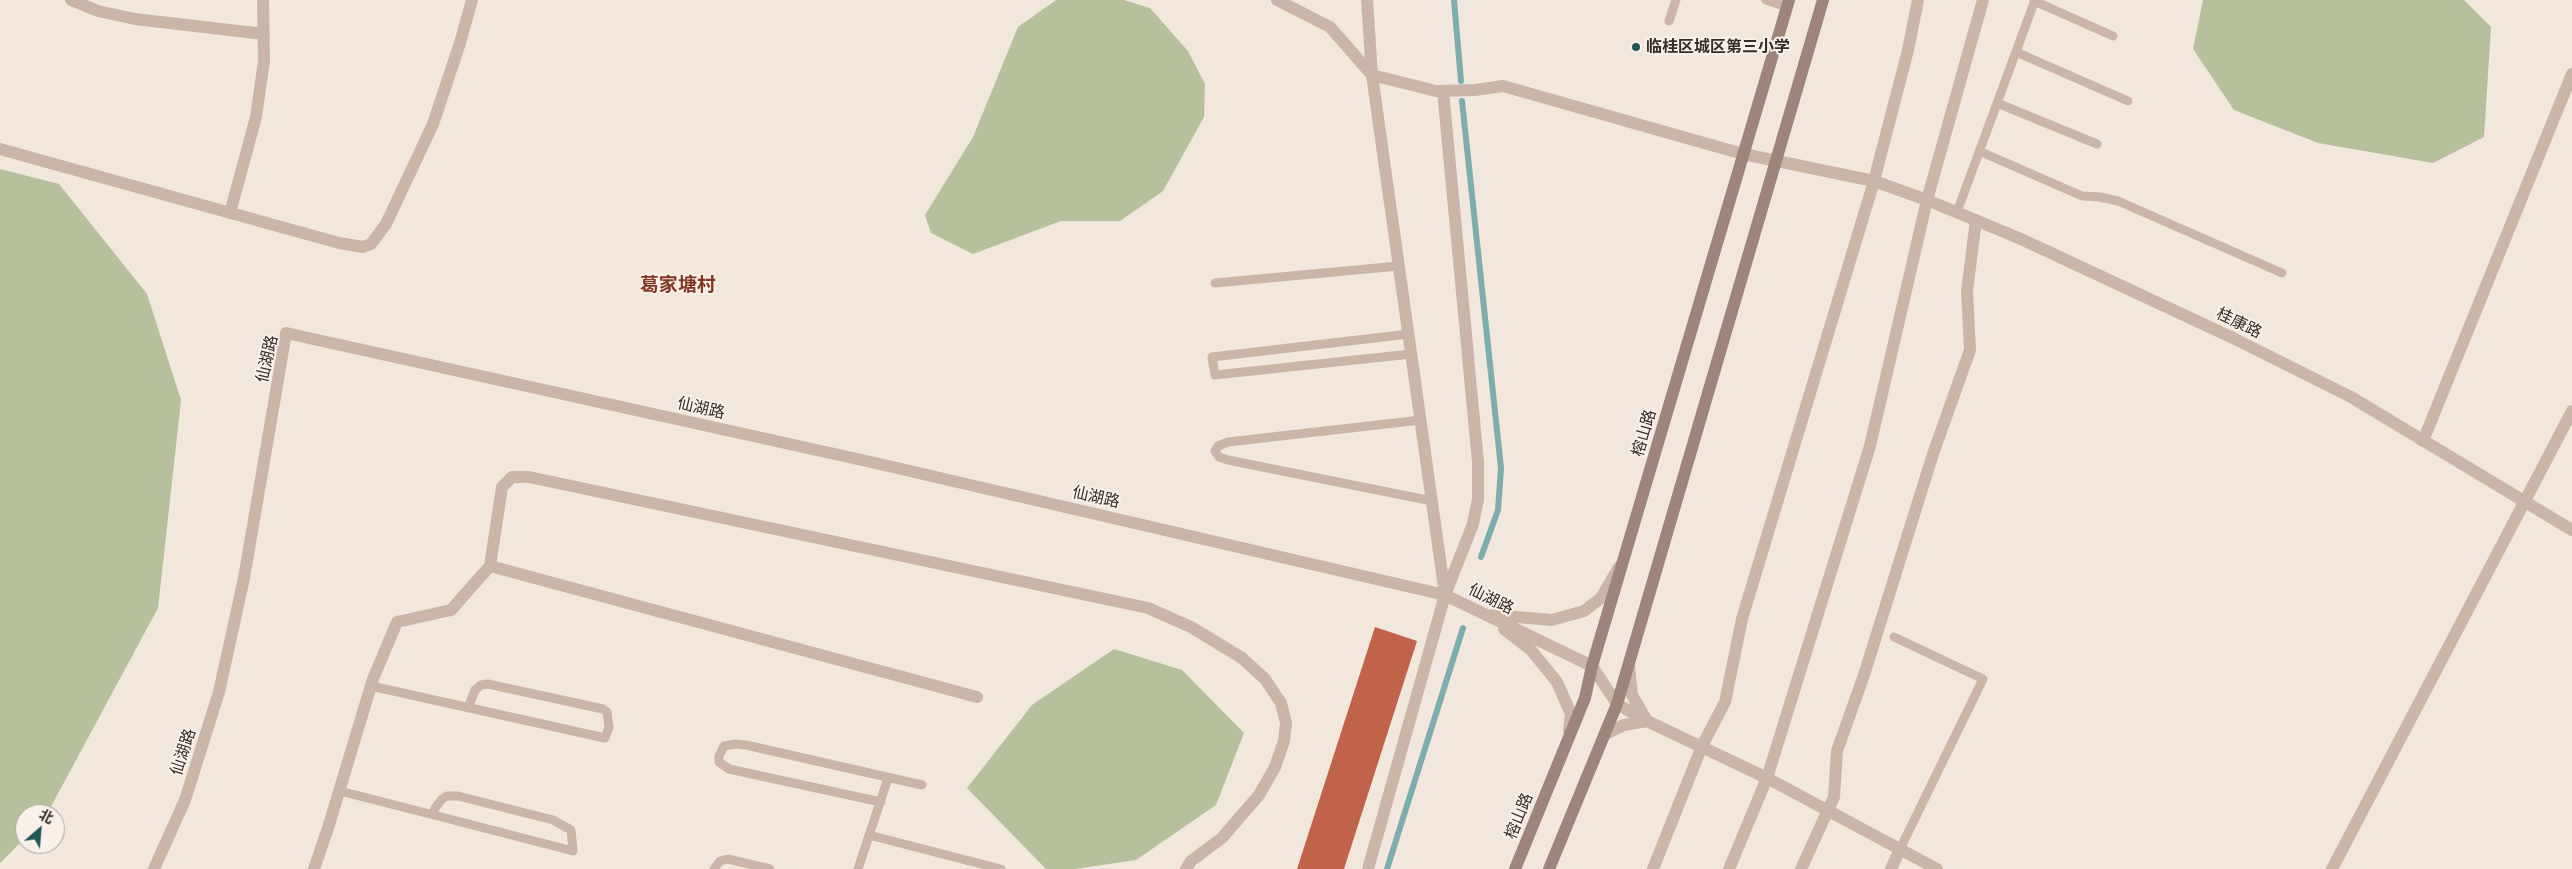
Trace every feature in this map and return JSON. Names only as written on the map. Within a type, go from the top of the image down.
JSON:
[{"type":"main road","points":[[1549,869],[1617,704],[1823,0]]},
{"type":"main road","name":"榕山路","points":[[1515,869],[1585,698],[1592,666],[1788,4]]},
{"type":"street","points":[[71,0],[98,11],[135,19],[264,34]]},
{"type":"street","points":[[230,213],[256,117],[264,61],[263,0]]},
{"type":"street","points":[[0,149],[354,247],[371,244],[386,224],[433,124],[453,68],[472,0]]},
{"type":"street","points":[[1277,0],[1330,27],[1372,75]]},
{"type":"street","points":[[1367,0],[1372,75],[1444,595]]},
{"type":"street","points":[[1653,869],[1702,746],[1725,702],[1742,619],[1874,181],[1908,50],[1911,27],[1918,0]]},
{"type":"street","points":[[1729,869],[1767,778],[1870,446],[1926,200],[1982,0]]},
{"type":"street","points":[[2423,441],[2572,74]]},
{"type":"street","name":"桂康路","points":[[1372,75],[1408,86],[1443,92],[1480,90],[1503,86],[1744,154],[1874,181],[1926,200],[1976,220],[2234,338],[2351,397],[2572,530]]},
{"type":"street","points":[[1368,869],[1444,595],[1473,524],[1478,499],[1443,92]]},
{"type":"street","points":[[1801,869],[1834,797],[1837,752],[1864,675],[1933,454],[1970,350],[1967,292],[1976,220]]},
{"type":"street","name":"仙湖路","points":[[154,869],[185,800],[219,692],[244,578],[286,333],[880,464],[1444,595],[1592,666]]},
{"type":"street","points":[[2332,869],[2572,412]]},
{"type":"street","points":[[314,869],[340,791],[371,686],[397,622],[451,610],[490,566],[502,487],[512,477],[529,477],[1148,608],[1191,627],[1242,658],[1265,680],[1281,703],[1286,723],[1284,741],[1275,767],[1259,795],[1222,838],[1191,861],[1186,869]]},
{"type":"street","points":[[1485,614],[1552,620],[1584,611],[1601,598],[1624,558]]},
{"type":"street","points":[[490,566],[977,697]]},
{"type":"street","points":[[1485,614],[1531,650],[1557,682],[1571,714],[1569,737]]},
{"type":"street","points":[[1629,664],[1632,695],[1647,721]]},
{"type":"street","points":[[1592,666],[1617,704],[1647,721],[1767,778],[1938,869]]},
{"type":"street","points":[[1605,734],[1624,724],[1647,721]]},
{"type":"street","points":[[1891,869],[1900,849]]},
{"type":"lane","points":[[1669,21],[1676,0]]},
{"type":"lane","points":[[1766,0],[1788,4]]},
{"type":"lane","points":[[1956,212],[2035,1],[2113,36]]},
{"type":"lane","points":[[2016,52],[2128,101]]},
{"type":"lane","points":[[1997,103],[2097,144]]},
{"type":"lane","points":[[1979,151],[2082,196],[2118,201],[2282,273]]},
{"type":"lane","points":[[1215,283],[1399,266]]},
{"type":"lane","points":[[1409,334],[1212,357],[1215,375],[1411,354]]},
{"type":"lane","points":[[1421,420],[1228,442],[1218,446],[1215,451],[1219,457],[1228,460],[1432,501]]},
{"type":"lane","points":[[1894,637],[1983,679],[1900,849]]},
{"type":"lane","points":[[371,686],[468,708],[606,738],[609,727],[607,712],[603,709],[488,684],[481,685],[475,690],[468,708]]},
{"type":"lane","points":[[881,802],[729,769],[719,762],[718,756],[724,746],[746,745],[922,785]]},
{"type":"lane","points":[[858,869],[888,778]]},
{"type":"lane","points":[[340,791],[574,851],[570,830],[553,820],[458,796],[447,796],[442,799],[435,808],[434,815]]},
{"type":"lane","points":[[868,835],[1001,869]]},
{"type":"lane","points":[[714,869],[720,861],[728,859],[770,869]]},
{"type":"green space","points":[[1056,0],[1124,0],[1150,8],[1188,51],[1205,84],[1204,117],[1163,191],[1120,221],[1061,221],[973,254],[931,233],[925,215],[973,137],[1018,27]]},
{"type":"green space","points":[[2203,0],[2464,0],[2491,27],[2484,137],[2433,163],[2318,143],[2234,110],[2193,49]]},
{"type":"green space","points":[[0,169],[59,184],[147,294],[181,400],[158,608],[52,804],[15,804],[15,848],[0,863]]},
{"type":"green space","points":[[1114,649],[1182,670],[1244,733],[1216,805],[1136,860],[1075,869],[1046,869],[967,788],[1032,705]]},
{"type":"building","points":[[1375,627],[1417,641],[1344,869],[1297,869]]},
{"type":"waterway","points":[[1454,0],[1461,81]]},
{"type":"waterway","points":[[1462,101],[1501,468],[1498,510],[1481,557]]},
{"type":"waterway","points":[[1387,869],[1463,628]]},
{"type":"place","name":"临桂区城区第三小学","points":[[1636,47]]},
{"type":"district","name":"葛家塘村","points":[[678,285]]}]
